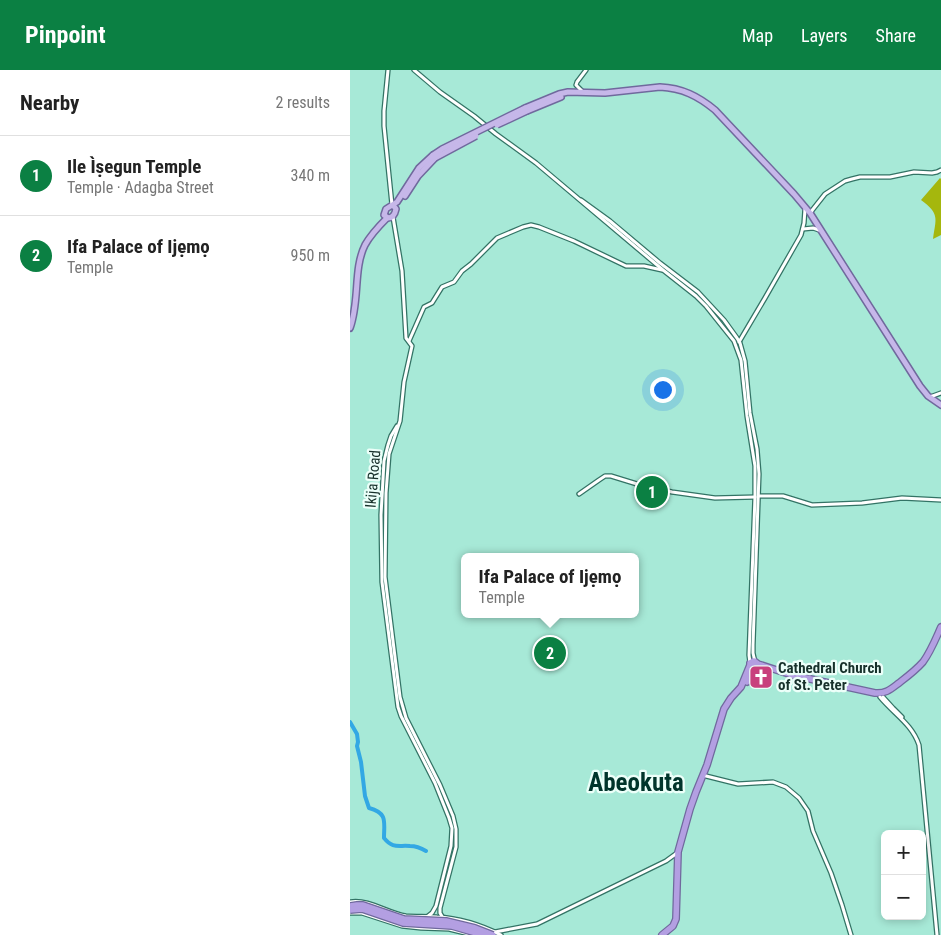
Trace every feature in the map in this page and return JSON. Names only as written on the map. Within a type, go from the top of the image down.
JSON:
[{"type":"highway","points":[[851,690],[875,693],[883,693],[889,690],[912,673],[923,661],[941,627]]},
{"type":"highway","points":[[753,664],[772,672],[882,697],[898,689],[923,667],[932,655],[941,635]]},
{"type":"highway","points":[[667,935],[676,928],[679,922],[681,853],[696,802],[713,757],[727,710],[743,689],[753,664]]},
{"type":"highway","points":[[662,935],[673,926],[676,919],[678,852],[690,809],[710,756],[722,713],[731,698],[741,687],[753,664]]},
{"type":"highway","points":[[350,904],[363,905],[404,919],[453,922],[494,934]]},
{"type":"highway","points":[[350,912],[362,909],[403,923],[448,926],[483,935]]},
{"type":"main road","points":[[350,328],[354,316],[360,261],[370,237],[388,217],[392,205],[401,197],[419,168],[442,149],[526,109],[565,93],[669,88],[697,96],[715,110],[783,181],[810,213],[909,371],[920,386],[941,407]]},
{"type":"main road","points":[[582,93],[606,96],[660,90],[676,92],[690,96],[704,104],[718,116],[805,209],[918,388],[926,397],[941,407]]},
{"type":"main road","points":[[350,323],[354,306],[360,250],[368,236],[388,217],[392,205]]},
{"type":"street","points":[[388,70],[384,126],[392,205]]},
{"type":"street","points":[[414,70],[440,92],[536,164],[663,270],[698,292],[724,320],[739,342],[745,361],[759,474],[753,664]]},
{"type":"street","points":[[582,93],[576,85],[586,70]]},
{"type":"street","points":[[810,213],[825,194],[852,178],[890,177],[914,172],[932,173],[941,170]]},
{"type":"street","points":[[557,182],[610,222],[680,280],[734,341],[741,360],[755,466],[757,496]]},
{"type":"street","points":[[739,342],[803,230],[805,209]]},
{"type":"street","points":[[388,217],[395,225],[402,270],[406,338],[412,346]]},
{"type":"street","points":[[400,421],[404,382],[412,346],[409,342],[424,308],[432,303],[442,287],[454,282],[462,271],[497,238],[523,227],[534,226],[574,240],[626,266],[644,266],[663,270]]},
{"type":"street","points":[[803,230],[813,228],[821,232]]},
{"type":"street","points":[[930,397],[941,393]]},
{"type":"street","name":"Ikija Road","points":[[400,421],[391,436],[386,454],[381,515],[382,582],[396,697],[401,716],[446,808],[453,834],[436,906],[427,917]]},
{"type":"street","name":"Ikija Road","points":[[400,421],[388,462],[385,577],[402,706],[406,718],[440,784],[453,816],[456,829],[456,847],[440,908],[443,918]]},
{"type":"street","points":[[579,494],[605,476],[616,476],[637,484],[672,492],[715,498],[783,496],[812,505],[862,503],[902,498],[941,500]]},
{"type":"street","points":[[882,697],[911,729],[919,745],[938,935]]},
{"type":"street","points":[[706,776],[738,784],[773,782],[786,787],[799,798],[807,809],[851,935]]},
{"type":"street","points":[[494,934],[537,924],[666,861],[678,852]]},
{"type":"street","points":[[666,861],[672,860],[677,862]]},
{"type":"street","points":[[350,904],[365,902],[405,916],[443,918],[471,923],[500,935]]},
{"type":"street","points":[[350,912],[362,913],[414,928],[449,929],[473,935]]},
{"type":"street","points":[[414,928],[415,917]]},
{"type":"green space","points":[[940,178],[941,235],[933,239],[934,213],[921,200]]},
{"type":"waterway","points":[[350,722],[357,734],[357,746],[365,796],[369,808],[382,815],[384,819],[384,838],[393,845],[414,846],[426,851]]},
{"type":"place","name":"Ile Ìṣegun Temple","points":[[652,492]]},
{"type":"place","name":"Ifa Palace of Ijẹmọ","points":[[550,653]]},
{"type":"place","name":"Cathedral Church of St. Peter","points":[[761,677]]},
{"type":"district","name":"Abeokuta","points":[[636,782]]}]
